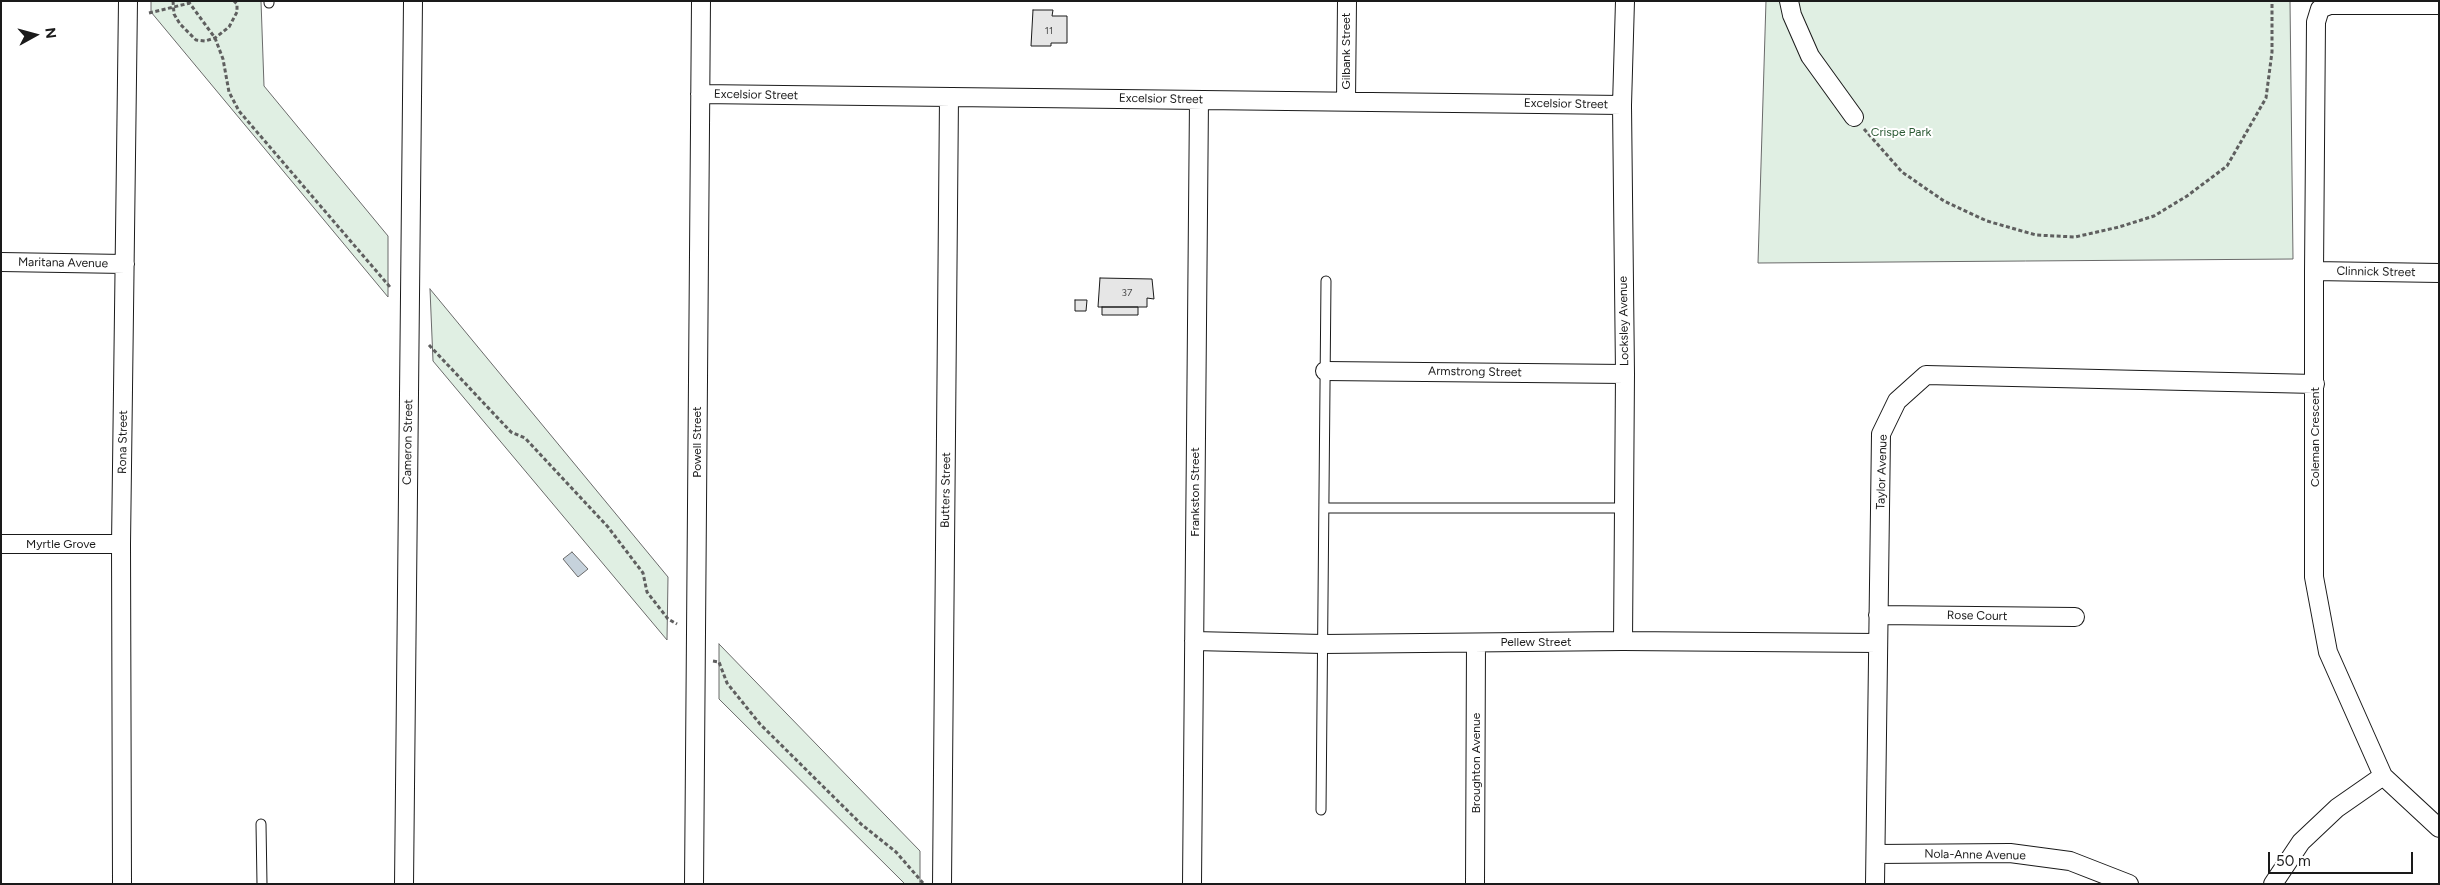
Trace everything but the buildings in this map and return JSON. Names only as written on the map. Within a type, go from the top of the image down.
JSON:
[{"type":"street","name":"Rona Street","points":[[122,884],[121,544],[128,1]]},
{"type":"street","name":"Cameron Street","points":[[404,884],[413,1]]},
{"type":"street","name":"Powell Street","points":[[694,884],[701,1]]},
{"type":"street","name":"Gilbank Street","points":[[1346,101],[1347,1]]},
{"type":"street","name":"Locksley Avenue","points":[[1623,641],[1625,374],[1622,105],[1625,1]]},
{"type":"street","points":[[1789,1],[1792,15],[1810,56],[1854,117]]},
{"type":"street","name":"Coleman Crescent","points":[[2439,5],[2330,5],[2320,9],[2316,22],[2314,271],[2314,577],[2328,652],[2383,776],[2439,828]]},
{"type":"street","name":"Excelsior Street","points":[[700,94],[1622,105]]},
{"type":"street","name":"Butters Street","points":[[942,884],[949,97]]},
{"type":"street","name":"Frankston Street","points":[[1192,884],[1199,100]]},
{"type":"street","name":"Maritana Avenue","points":[[1,262],[125,264]]},
{"type":"street","name":"Clinnick Street","points":[[2314,271],[2439,273]]},
{"type":"street","name":"Armstrong Street","points":[[1325,371],[1625,374]]},
{"type":"street","name":"Taylor Avenue","points":[[1876,884],[1881,434],[1897,401],[1926,374],[2315,384]]},
{"type":"street","name":"Myrtle Grove","points":[[1,544],[121,544]]},
{"type":"street","name":"Rose Court","points":[[1878,615],[2075,617]]},
{"type":"street","name":"Pellew Street","points":[[1194,641],[1323,644],[1623,641],[1878,643]]},
{"type":"street","name":"Broughton Avenue","points":[[1476,643],[1476,884]]},
{"type":"street","points":[[2274,884],[2301,842],[2337,808],[2383,776]]},
{"type":"street","name":"Nola-Anne Avenue","points":[[1876,854],[2010,853],[2070,861],[2129,884]]},
{"type":"lane","points":[[1321,810],[1326,281]]},
{"type":"lane","points":[[1324,508],[1624,508]]},
{"type":"lane","points":[[261,824],[262,884]]},
{"type":"path","points":[[173,1],[172,7],[180,24],[196,40],[205,41],[215,38],[230,27],[235,19],[237,4],[234,1]]},
{"type":"path","points":[[1854,117],[1902,172],[1944,201],[1987,221],[2036,235],[2075,237],[2119,227],[2154,216],[2188,196],[2227,166],[2266,98],[2272,52],[2272,1]]},
{"type":"path","points":[[149,13],[189,2],[215,38],[223,59],[229,92],[239,111],[390,287]]},
{"type":"path","points":[[429,345],[511,432],[525,438],[608,527],[643,573],[647,592],[668,619],[685,627],[705,661],[719,662],[727,683],[760,724],[861,824],[896,852],[923,883]]},
{"type":"green space","points":[[151,1],[261,1],[264,86],[388,236],[388,297],[151,12]]},
{"type":"green space","name":"Crispe Park","points":[[1766,1],[2290,1],[2293,259],[1758,263]]},
{"type":"green space","points":[[430,289],[668,577],[667,640],[433,361]]},
{"type":"green space","points":[[719,644],[920,851],[920,884],[905,884],[719,699]]},
{"type":"shaded area","points":[[572,552],[588,569],[578,577],[563,559]]}]
